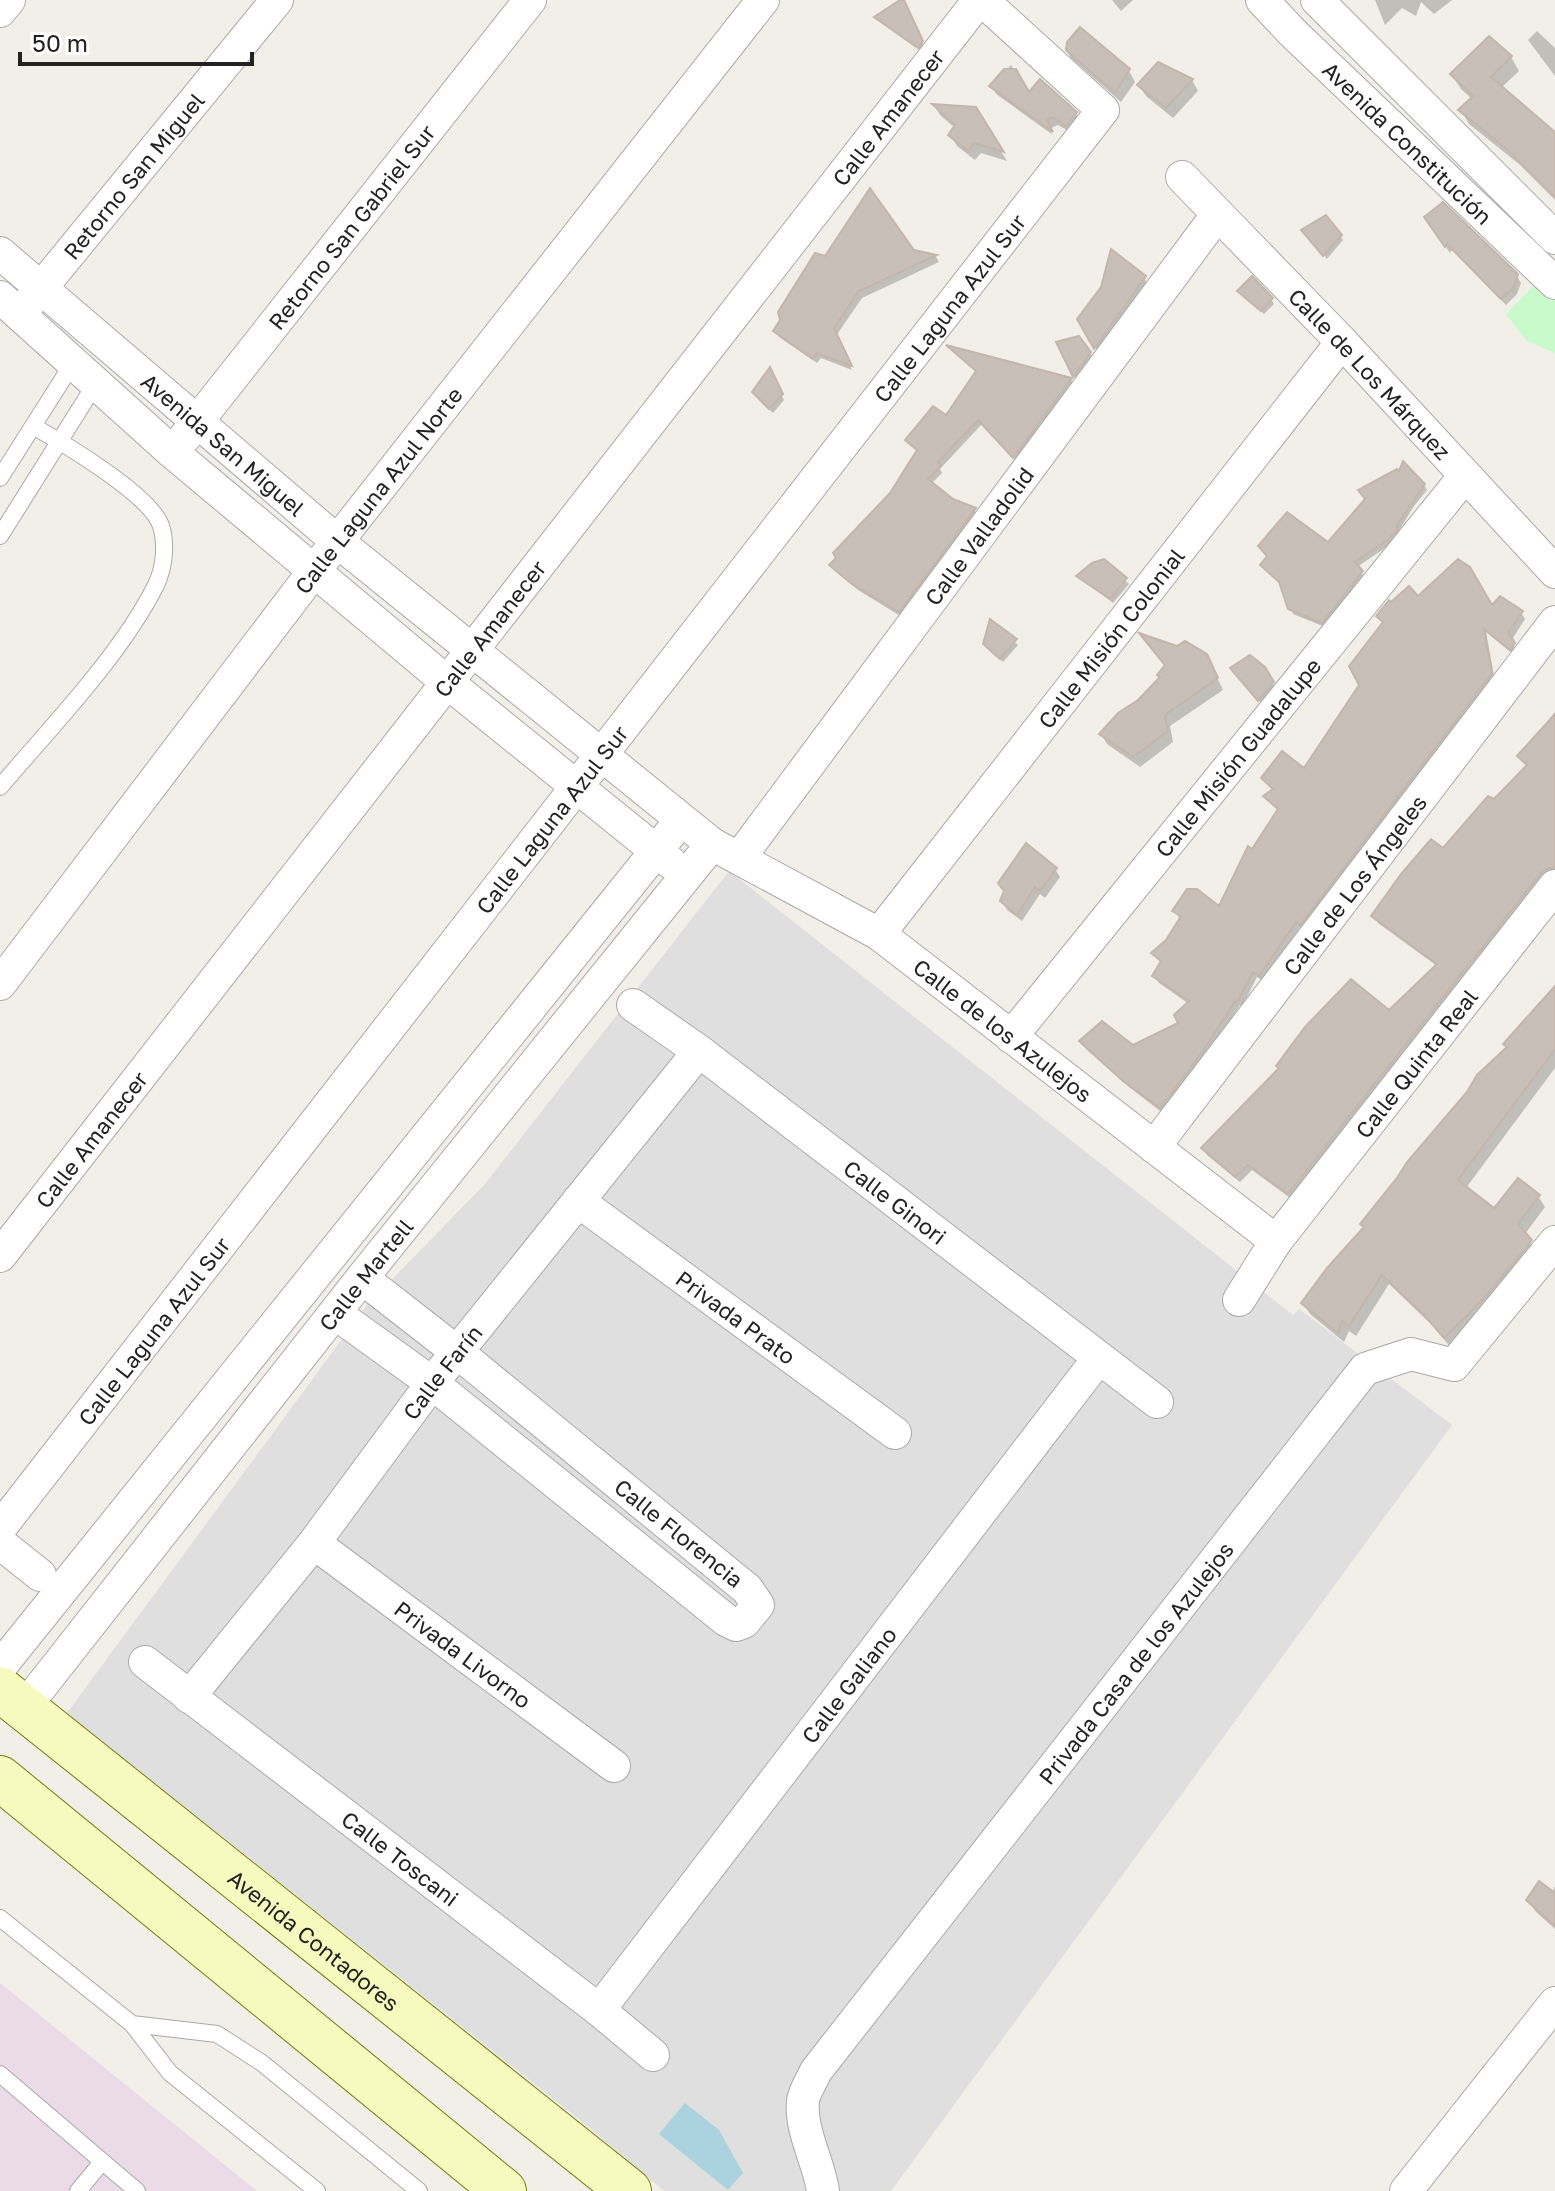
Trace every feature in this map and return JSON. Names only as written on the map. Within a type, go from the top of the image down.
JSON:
[{"type":"main road","name":"Avenida Contadores","points":[[12,1698],[629,2191]]},
{"type":"main road","points":[[0,1778],[504,2191]]},
{"type":"street","points":[[0,11],[9,0]]},
{"type":"street","name":"Retorno San Miguel","points":[[10,306],[41,286],[277,0]]},
{"type":"street","name":"Retorno San Gabriel Sur","points":[[172,452],[530,0]]},
{"type":"street","name":"Calle Laguna Azul Norte","points":[[0,984],[337,541],[763,0]]},
{"type":"street","name":"Calle Laguna Azul Sur","points":[[0,1528],[1103,110],[980,0]]},
{"type":"street","name":"Calle Amanecer","points":[[0,1256],[980,0]]},
{"type":"street","name":"Avenida Constitución","points":[[1262,0],[1555,283]]},
{"type":"street","name":"Avenida Constitución","points":[[1317,0],[1555,238]]},
{"type":"street","points":[[1423,157],[1450,132]]},
{"type":"street","name":"Calle de Los Márquez","points":[[1182,177],[1342,342],[1555,572]]},
{"type":"street","name":"Calle Valladolid","points":[[726,851],[1217,215]]},
{"type":"street","name":"Avenida San Miguel","points":[[0,253],[337,541],[681,820],[726,851]]},
{"type":"street","name":"Avenida San Miguel","points":[[10,306],[172,452],[447,682],[687,875]]},
{"type":"street","name":"Calle Misión Colonial","points":[[879,934],[1342,342]]},
{"type":"street","name":"Calle Misión Guadalupe","points":[[1011,1037],[1464,477]]},
{"type":"street","name":"Calle de Los Ángeles","points":[[1154,1147],[1555,622]]},
{"type":"street","name":"Calle Martell","points":[[0,1667],[681,820]]},
{"type":"street","name":"Calle Martell","points":[[12,1698],[294,1365],[687,875],[726,851]]},
{"type":"street","name":"Calle de los Azulejos","points":[[726,851],[879,934],[1276,1241]]},
{"type":"street","name":"Calle Quinta Real","points":[[1239,1300],[1276,1241],[1555,886]]},
{"type":"street","name":"Calle Ginori","points":[[633,1005],[699,1051],[1157,1402]]},
{"type":"street","name":"Calle Farín","points":[[189,1697],[314,1543],[432,1383],[699,1051]]},
{"type":"street","points":[[394,1176],[426,1200]]},
{"type":"street","name":"Privada Prato","points":[[578,1201],[895,1433]]},
{"type":"street","name":"Privada Casa de los Azulejos","points":[[816,2185],[802,2100],[816,2071],[1365,1369],[1411,1354],[1454,1365],[1555,1242]]},
{"type":"street","name":"Calle Florencia","points":[[335,1313],[432,1383],[736,1625],[744,1622],[758,1605],[747,1589],[362,1278]]},
{"type":"street","points":[[261,1342],[294,1365]]},
{"type":"street","name":"Calle Galiano","points":[[599,2010],[1098,1359]]},
{"type":"street","points":[[589,1510],[611,1478]]},
{"type":"street","points":[[0,1543],[40,1575]]},
{"type":"street","name":"Privada Livorno","points":[[314,1543],[614,1766]]},
{"type":"street","name":"Calle Toscani","points":[[145,1662],[599,2010],[653,2055]]},
{"type":"street","points":[[1406,2191],[1555,2003]]},
{"type":"lane","points":[[0,478],[33,426],[84,373]]},
{"type":"lane","points":[[0,536],[60,441],[84,373]]},
{"type":"lane","points":[[0,787],[113,652],[156,584],[165,556],[160,524],[139,497],[60,441],[33,426]]},
{"type":"lane","points":[[0,1918],[132,2024],[170,2073],[317,2191]]},
{"type":"lane","points":[[132,2024],[217,2034],[262,2063],[419,2191]]},
{"type":"lane","points":[[0,2074],[137,2191]]},
{"type":"lane","points":[[78,2191],[102,2162]]},
{"type":"shaded area","points":[[729,871],[1293,1315],[1299,1309],[1452,1425],[891,2191],[664,2191],[586,2125],[67,1713],[367,1305],[485,1184]]},
{"type":"shaded area","points":[[0,1983],[257,2191],[0,2191]]},
{"type":"green space","points":[[1538,281],[1555,300],[1555,353],[1527,341],[1506,314]]},
{"type":"water","points":[[685,2103],[719,2130],[743,2173],[728,2190],[659,2134]]},
{"type":"building","points":[[904,0],[923,41],[918,48],[874,17]]},
{"type":"building","points":[[1080,27],[1130,69],[1115,93],[1066,50],[1067,42]]},
{"type":"building","points":[[1489,36],[1512,56],[1491,77],[1555,132],[1555,197],[1508,150],[1458,110],[1473,96],[1450,74]]},
{"type":"building","points":[[1158,62],[1193,79],[1166,108],[1137,85]]},
{"type":"building","points":[[1004,69],[1016,69],[1029,92],[1040,79],[1077,112],[1066,126],[1052,117],[1047,120],[1053,132],[989,86]]},
{"type":"building","points":[[932,104],[976,107],[1004,152],[974,143],[968,151],[948,135],[955,125]]},
{"type":"building","points":[[870,188],[914,250],[937,255],[859,291],[834,328],[852,366],[817,353],[813,359],[773,331],[780,320],[778,312],[815,253],[825,256]]},
{"type":"building","points":[[1443,202],[1518,274],[1514,287],[1501,299],[1447,244],[1445,247],[1424,217]]},
{"type":"building","points":[[1326,215],[1342,235],[1323,256],[1301,230]]},
{"type":"building","points":[[1111,249],[1146,276],[1094,349],[1077,319],[1101,287]]},
{"type":"building","points":[[1252,276],[1273,298],[1261,311],[1237,291]]},
{"type":"building","points":[[1079,336],[1091,352],[1073,377],[1056,342]]},
{"type":"building","points":[[946,345],[1072,378],[1013,458],[978,420],[938,462],[941,466],[928,479],[953,499],[976,508],[899,612],[852,584],[829,565],[836,558],[833,553],[890,493],[917,450],[905,440],[933,406],[946,415],[976,371]]},
{"type":"building","points":[[770,367],[783,394],[769,409],[752,392]]},
{"type":"building","points":[[1403,461],[1425,484],[1396,527],[1398,529],[1389,539],[1355,562],[1363,571],[1322,623],[1288,609],[1279,582],[1260,565],[1267,556],[1258,546],[1287,512],[1328,542],[1365,499],[1358,490],[1397,469],[1399,471]]},
{"type":"building","points":[[1104,559],[1127,578],[1110,599],[1076,576],[1092,563]]},
{"type":"building","points":[[1458,559],[1470,567],[1492,605],[1500,596],[1523,611],[1508,632],[1515,643],[1510,650],[1484,629],[1492,673],[1300,925],[1296,922],[1259,976],[1253,972],[1238,1001],[1160,1108],[1123,1081],[1079,1041],[1102,1021],[1133,1045],[1178,1023],[1174,1015],[1189,1001],[1152,976],[1161,961],[1151,953],[1166,940],[1181,916],[1172,911],[1187,889],[1197,889],[1219,906],[1248,846],[1252,849],[1278,809],[1263,796],[1273,789],[1261,778],[1282,751],[1304,768],[1359,685],[1349,666],[1383,622],[1376,616],[1389,600],[1391,602],[1409,586],[1418,596]]},
{"type":"building","points":[[990,619],[1017,639],[1000,659],[983,644]]},
{"type":"building","points":[[1139,633],[1177,646],[1185,641],[1207,654],[1218,678],[1165,715],[1168,731],[1133,757],[1099,734],[1160,677],[1157,675],[1165,665]]},
{"type":"building","points":[[1250,655],[1265,667],[1274,682],[1258,701],[1230,668]]},
{"type":"building","points":[[1555,714],[1555,867],[1540,874],[1288,1194],[1248,1165],[1235,1177],[1201,1148],[1279,1068],[1276,1066],[1305,1027],[1351,979],[1389,1010],[1437,964],[1371,916],[1431,839],[1443,848],[1488,796],[1494,799],[1527,765],[1517,756]]},
{"type":"building","points":[[1026,843],[1057,868],[1040,891],[1035,887],[1017,915],[1000,901],[1004,891],[998,883]]},
{"type":"building","points":[[1555,986],[1555,1049],[1458,1180],[1494,1208],[1518,1178],[1540,1195],[1518,1224],[1532,1240],[1485,1297],[1444,1338],[1382,1275],[1349,1326],[1342,1321],[1338,1333],[1301,1303],[1364,1227],[1360,1224],[1407,1162],[1467,1092],[1477,1075],[1507,1047],[1503,1044]]},
{"type":"building","points":[[1539,1881],[1555,1893],[1555,1926],[1526,1900]]}]
